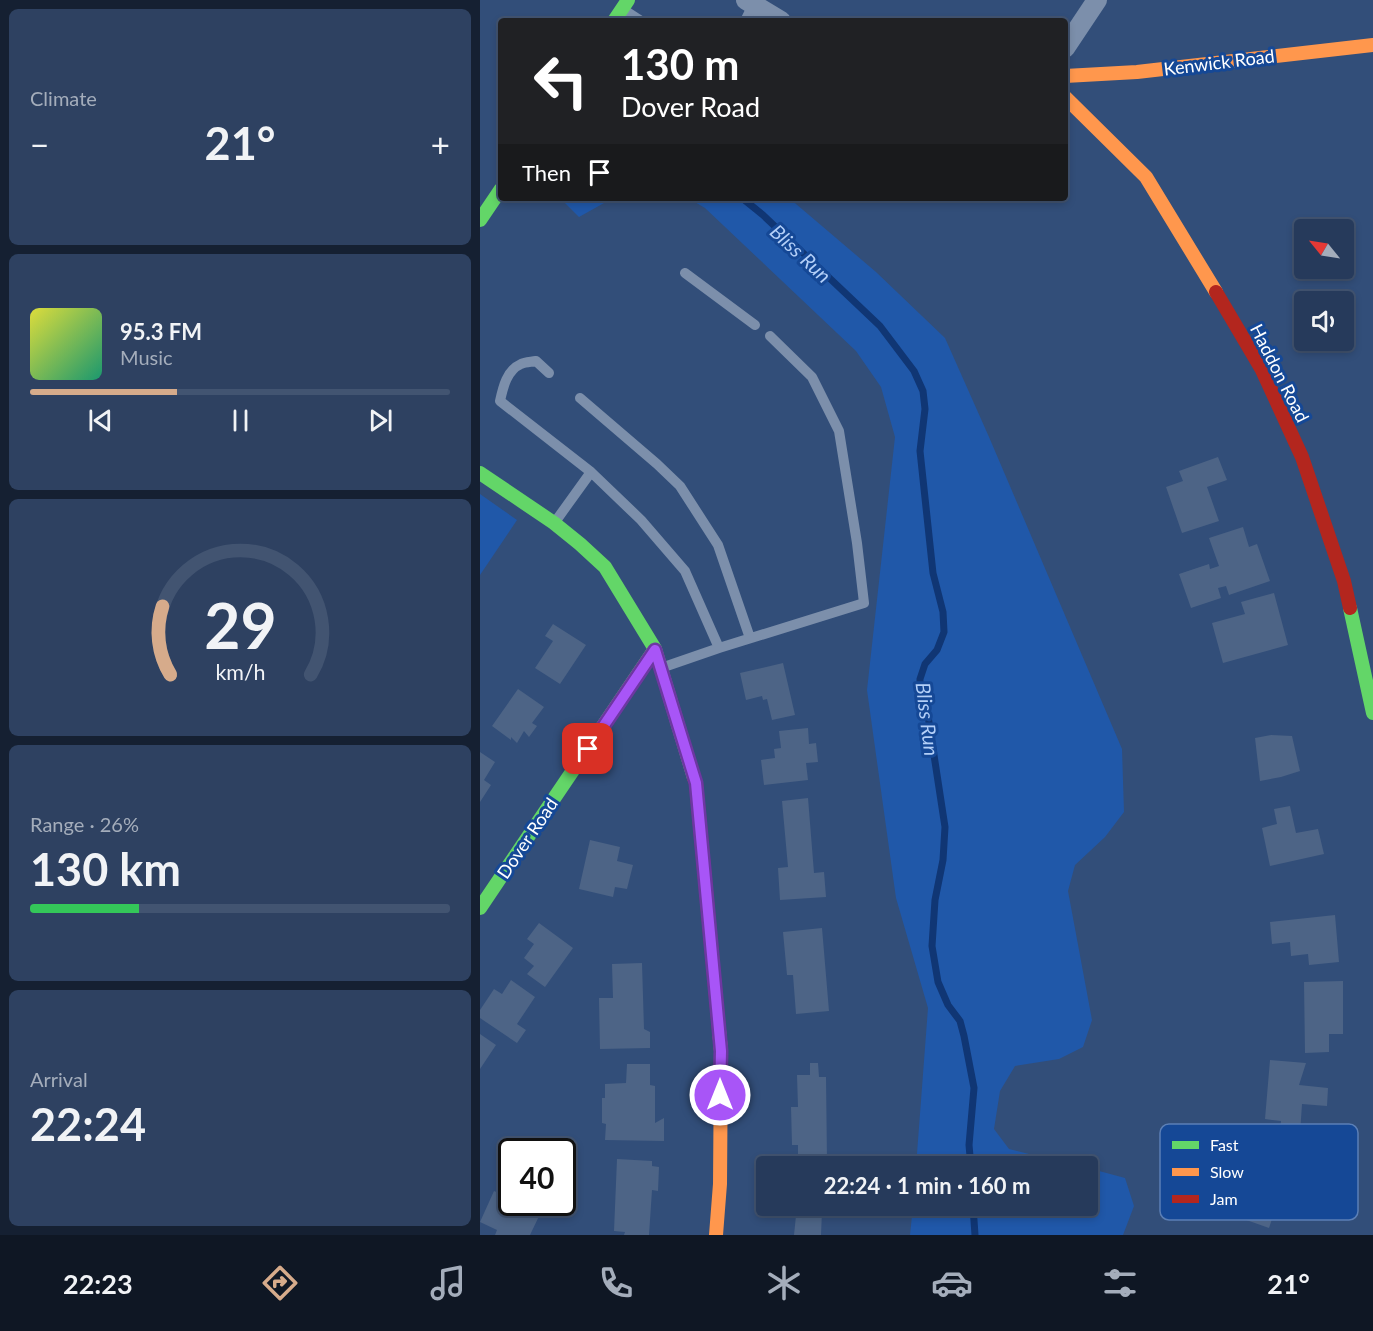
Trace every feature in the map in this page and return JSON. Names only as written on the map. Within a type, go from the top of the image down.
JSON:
[{"type":"street","points":[[1068,44],[1097,0]]},
{"type":"street","points":[[616,18],[625,4]]},
{"type":"street","points":[[748,9],[773,18]]},
{"type":"street","name":"Kenwick Road","points":[[1068,76],[1137,72],[1373,45]]},
{"type":"street","name":"Haddon Road","points":[[1068,100],[1146,177],[1262,370],[1302,457],[1327,528],[1344,581],[1373,713]]},
{"type":"street","points":[[480,220],[498,193]]},
{"type":"street","points":[[480,472],[554,523],[605,567],[655,650],[661,668],[696,783],[721,1051],[720,1184],[716,1235]]},
{"type":"street","name":"Dover Road","points":[[480,908],[655,650]]},
{"type":"lane","points":[[625,4],[638,18]]},
{"type":"lane","points":[[685,273],[755,325]]},
{"type":"lane","points":[[661,668],[864,603],[839,431],[812,378],[770,336]]},
{"type":"lane","points":[[549,373],[536,361],[521,364],[510,373],[500,401],[591,472],[641,519],[685,571],[719,648]]},
{"type":"lane","points":[[580,398],[680,486],[718,545],[750,638]]},
{"type":"lane","points":[[554,523],[591,472]]},
{"type":"shaded area","points":[[563,201],[608,201],[579,217]]},
{"type":"shaded area","points":[[693,201],[793,201],[876,272],[945,338],[1122,749],[1124,812],[1105,837],[1075,865],[1068,891],[1092,1020],[1083,1047],[1059,1059],[1015,1066],[1000,1091],[994,1129],[1009,1149],[1037,1156],[917,1156],[928,1008],[896,898],[867,690],[895,437],[881,387],[856,351],[705,208]]},
{"type":"shaded area","points":[[480,494],[517,520],[480,575]]},
{"type":"shaded area","points":[[1098,1171],[1125,1178],[1134,1206],[1123,1235],[910,1235],[912,1216],[1098,1216]]},
{"type":"building","points":[[1218,457],[1227,480],[1207,487],[1219,521],[1182,533],[1166,487],[1183,481],[1179,471]]},
{"type":"building","points":[[1243,527],[1249,547],[1257,544],[1270,581],[1229,595],[1226,586],[1218,588],[1221,598],[1191,608],[1179,574],[1209,564],[1210,569],[1219,566],[1209,538]]},
{"type":"building","points":[[1274,593],[1288,645],[1223,663],[1212,623],[1245,614],[1241,602]]},
{"type":"building","points":[[553,624],[586,645],[560,684],[535,668],[553,641],[545,636]]},
{"type":"building","points":[[783,663],[795,715],[772,720],[767,699],[763,700],[762,696],[746,700],[740,673]]},
{"type":"building","points":[[518,689],[544,707],[532,723],[537,726],[529,737],[524,731],[517,743],[492,726]]},
{"type":"building","points":[[808,728],[809,744],[816,743],[818,762],[806,763],[808,780],[764,785],[761,760],[775,758],[774,749],[781,748],[779,731]]},
{"type":"building","points":[[1271,735],[1292,736],[1300,771],[1260,781],[1255,738]]},
{"type":"building","points":[[480,752],[495,762],[484,780],[491,785],[480,802]]},
{"type":"building","points":[[808,798],[814,873],[824,872],[826,897],[780,900],[778,868],[788,867],[782,801]]},
{"type":"building","points":[[1290,806],[1296,833],[1318,829],[1324,854],[1270,866],[1262,828],[1277,824],[1274,809]]},
{"type":"building","points":[[590,840],[620,847],[617,861],[633,865],[627,889],[615,887],[613,897],[579,889]]},
{"type":"building","points":[[1335,915],[1339,962],[1309,965],[1308,954],[1291,956],[1290,942],[1272,944],[1270,922]]},
{"type":"building","points":[[539,923],[573,948],[545,987],[527,974],[534,966],[524,958],[534,944],[527,939]]},
{"type":"building","points":[[822,928],[829,1011],[796,1014],[793,975],[787,975],[783,932]]},
{"type":"building","points":[[642,963],[644,1029],[650,1032],[650,1048],[600,1049],[599,998],[613,998],[612,964]]},
{"type":"building","points":[[511,980],[535,997],[517,1024],[526,1030],[517,1043],[480,1018],[480,1010],[494,989],[502,994]]},
{"type":"building","points":[[1343,981],[1343,1034],[1329,1034],[1329,1052],[1305,1053],[1304,982]]},
{"type":"building","points":[[480,1034],[496,1045],[480,1069]]},
{"type":"building","points":[[1270,1060],[1306,1063],[1299,1085],[1328,1088],[1327,1106],[1302,1104],[1301,1124],[1281,1124],[1281,1121],[1265,1119]]},
{"type":"building","points":[[810,1063],[818,1063],[819,1077],[826,1077],[827,1156],[798,1156],[798,1145],[792,1145],[791,1107],[798,1107],[797,1075],[810,1075]]},
{"type":"building","points":[[627,1064],[650,1064],[650,1085],[655,1086],[655,1123],[664,1118],[664,1141],[605,1140],[606,1124],[602,1123],[602,1098],[605,1098],[605,1084],[626,1083]]},
{"type":"building","points":[[617,1159],[652,1161],[652,1166],[659,1167],[658,1191],[652,1190],[649,1235],[624,1235],[625,1232],[614,1231]]},
{"type":"building","points":[[494,1191],[498,1193],[498,1216],[539,1216],[530,1235],[495,1235],[497,1230],[480,1222]]},
{"type":"building","points":[[796,1216],[822,1216],[821,1235],[794,1235]]},
{"type":"building","points":[[1246,1220],[1272,1220],[1269,1228]]},
{"type":"waterway","name":"Bliss Run","points":[[746,201],[880,326],[914,371],[923,391],[925,409],[920,451],[933,573],[943,612],[944,632],[937,650],[925,664],[920,679],[920,695],[928,716],[945,827],[943,860],[935,900],[932,946],[938,982],[948,1005],[960,1021],[974,1088],[970,1156]]},
{"type":"waterway","name":"Bliss Run","points":[[974,1216],[975,1235]]},
{"type":"traffic: fast","points":[[616,18],[628,0]]},
{"type":"traffic: fast","points":[[480,220],[498,193]]},
{"type":"traffic: fast","points":[[480,473],[554,523],[605,567],[655,649],[694,778]]},
{"type":"traffic: fast","points":[[1350,608],[1373,713]]},
{"type":"traffic: fast","points":[[480,908],[655,649]]},
{"type":"traffic: slow","points":[[1068,76],[1137,72],[1373,45]]},
{"type":"traffic: slow","points":[[1068,100],[1146,177],[1216,292]]},
{"type":"traffic: slow","points":[[716,1235],[720,1184],[721,1051],[719,1030]]},
{"type":"traffic: jam","points":[[1216,292],[1262,370],[1302,457],[1344,581],[1350,608]]},
{"type":"traffic: jam","points":[[694,778],[719,1030]]},
{"type":"route","points":[[588,749],[655,650],[696,783],[721,1051],[720,1095]]}]
